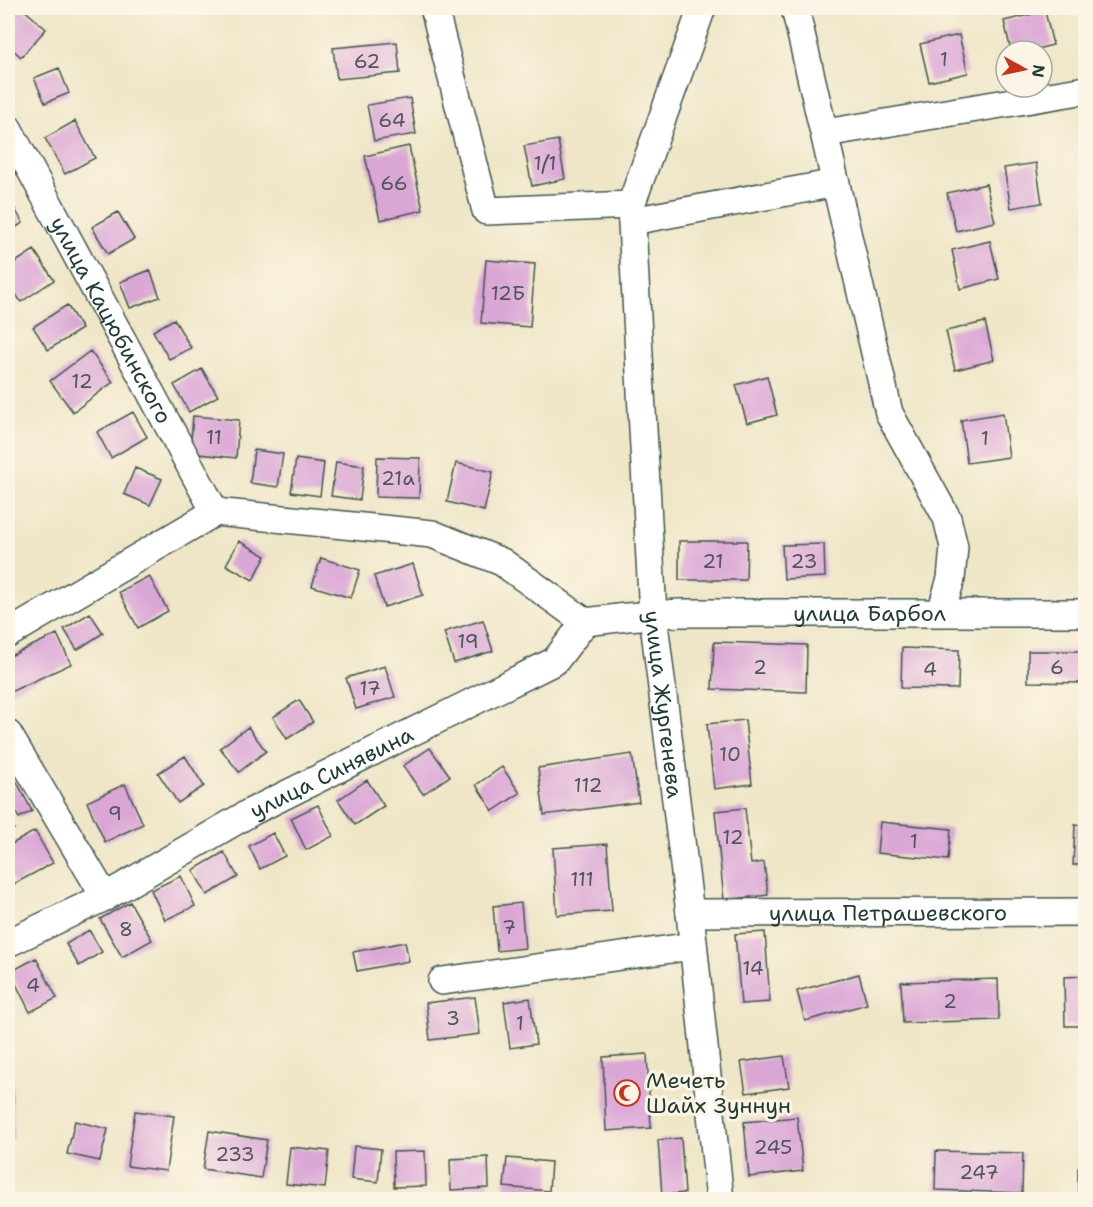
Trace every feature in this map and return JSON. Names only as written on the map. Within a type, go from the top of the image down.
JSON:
[{"type":"street","points":[[434,8],[486,210],[632,213],[836,183]]},
{"type":"street","points":[[632,213],[702,8]]},
{"type":"street","points":[[795,8],[889,413],[947,518],[954,547],[951,579],[941,612]]},
{"type":"street","points":[[825,132],[1086,90]]},
{"type":"street","name":"улица Кацюбинского","points":[[8,128],[215,512]]},
{"type":"street","name":"улица Жургенева","points":[[632,213],[653,615],[690,913],[720,1200]]},
{"type":"street","points":[[8,634],[215,512],[432,534],[502,562],[585,622],[653,615]]},
{"type":"street","name":"улица Барбол","points":[[653,615],[679,613],[1086,613]]},
{"type":"street","name":"улица Синявина","points":[[8,943],[105,897],[251,812],[555,661],[585,622]]},
{"type":"street","points":[[8,734],[105,897]]},
{"type":"street","name":"улица Петрашевского","points":[[690,913],[1086,912]]},
{"type":"street","points":[[442,981],[693,946]]},
{"type":"building","points":[[18,8],[22,8],[46,29],[21,57],[8,45],[8,19]]},
{"type":"building","points":[[1045,11],[1052,39],[1008,39],[1004,21]]},
{"type":"building","points":[[959,35],[968,73],[929,82],[920,44]]},
{"type":"building","points":[[397,42],[400,73],[337,79],[333,48]]},
{"type":"building","points":[[59,68],[69,93],[45,103],[34,78]]},
{"type":"building","points":[[410,98],[416,134],[374,141],[367,105]]},
{"type":"building","points":[[75,121],[95,158],[65,174],[45,138]]},
{"type":"building","points":[[558,140],[565,179],[532,186],[524,146]]},
{"type":"building","points":[[409,146],[423,210],[380,220],[365,156]]},
{"type":"building","points":[[1036,163],[1042,203],[1011,208],[1004,168]]},
{"type":"building","points":[[986,184],[995,222],[956,231],[947,193]]},
{"type":"building","points":[[8,197],[23,223],[8,232]]},
{"type":"building","points":[[118,212],[134,239],[108,254],[92,227]]},
{"type":"building","points":[[990,241],[999,279],[960,289],[952,250]]},
{"type":"building","points":[[34,250],[54,280],[21,302],[8,282],[8,267]]},
{"type":"building","points":[[486,260],[535,264],[530,327],[481,323]]},
{"type":"building","points":[[150,270],[160,297],[130,308],[120,282]]},
{"type":"building","points":[[67,305],[82,329],[48,350],[33,327]]},
{"type":"building","points":[[174,319],[191,348],[169,359],[153,331]]},
{"type":"building","points":[[985,322],[994,360],[955,370],[946,331]]},
{"type":"building","points":[[90,351],[113,382],[73,412],[50,381]]},
{"type":"building","points":[[202,369],[218,396],[189,412],[174,385]]},
{"type":"building","points":[[767,376],[777,415],[747,423],[736,385]]},
{"type":"building","points":[[133,412],[147,437],[111,458],[97,432]]},
{"type":"building","points":[[1003,413],[1009,457],[967,463],[961,420]]},
{"type":"building","points":[[193,416],[239,420],[236,458],[190,453]]},
{"type":"building","points":[[254,450],[283,454],[278,487],[250,483]]},
{"type":"building","points":[[377,457],[420,458],[419,498],[376,497]]},
{"type":"building","points":[[296,459],[324,463],[320,496],[291,492]]},
{"type":"building","points":[[336,462],[364,466],[360,500],[331,496]]},
{"type":"building","points":[[456,463],[493,472],[484,511],[447,502]]},
{"type":"building","points":[[135,468],[162,479],[150,505],[124,494]]},
{"type":"building","points":[[239,541],[266,556],[253,580],[226,565]]},
{"type":"building","points":[[679,541],[747,541],[746,580],[679,580]]},
{"type":"building","points":[[824,544],[825,577],[784,579],[782,545]]},
{"type":"building","points":[[321,558],[360,570],[351,598],[312,586]]},
{"type":"building","points":[[413,564],[423,595],[384,607],[374,576]]},
{"type":"building","points":[[149,576],[168,611],[138,628],[119,592]]},
{"type":"building","points":[[90,613],[103,633],[77,650],[64,629]]},
{"type":"building","points":[[483,620],[493,651],[454,663],[444,632]]},
{"type":"building","points":[[57,634],[71,664],[8,693],[8,657]]},
{"type":"building","points":[[714,642],[807,645],[806,692],[712,689]]},
{"type":"building","points":[[902,648],[959,650],[958,689],[901,688]]},
{"type":"building","points":[[1028,651],[1086,651],[1086,683],[1028,682]]},
{"type":"building","points":[[385,666],[395,697],[356,709],[346,678]]},
{"type":"building","points":[[299,700],[313,722],[287,739],[273,717]]},
{"type":"building","points":[[745,720],[752,784],[714,789],[707,724]]},
{"type":"building","points":[[248,727],[266,751],[239,772],[220,748]]},
{"type":"building","points":[[430,748],[450,776],[423,794],[403,766]]},
{"type":"building","points":[[632,754],[639,802],[544,815],[538,768]]},
{"type":"building","points":[[185,756],[204,786],[178,803],[158,773]]},
{"type":"building","points":[[502,767],[520,793],[493,811],[476,785]]},
{"type":"building","points":[[367,780],[384,806],[355,825],[338,800]]},
{"type":"building","points":[[17,782],[32,811],[19,818],[8,797],[8,787]]},
{"type":"building","points":[[125,784],[143,824],[105,842],[87,802]]},
{"type":"building","points":[[318,805],[333,836],[306,850],[291,818]]},
{"type":"building","points":[[745,808],[751,864],[764,862],[768,895],[724,900],[715,811]]},
{"type":"building","points":[[8,815],[14,829],[8,832]]},
{"type":"building","points":[[880,822],[951,829],[948,860],[877,853]]},
{"type":"building","points":[[1075,825],[1086,826],[1086,865],[1073,865]]},
{"type":"building","points":[[35,831],[53,863],[14,884],[8,871],[8,846]]},
{"type":"building","points":[[273,833],[285,856],[260,869],[249,846]]},
{"type":"building","points":[[607,844],[612,911],[557,915],[553,848]]},
{"type":"building","points":[[224,852],[238,877],[207,895],[193,870]]},
{"type":"building","points":[[181,876],[195,906],[165,920],[151,890]]},
{"type":"building","points":[[130,902],[152,940],[122,957],[100,919]]},
{"type":"building","points":[[521,903],[525,948],[497,951],[493,906]]},
{"type":"building","points":[[89,930],[102,952],[79,966],[66,944]]},
{"type":"building","points":[[765,932],[770,1002],[741,1004],[735,934]]},
{"type":"building","points":[[405,942],[409,961],[357,971],[353,952]]},
{"type":"building","points":[[36,958],[57,998],[30,1012],[10,972]]},
{"type":"building","points":[[859,974],[867,1004],[805,1021],[797,991]]},
{"type":"building","points":[[1086,976],[1086,1026],[1065,1026],[1064,977]]},
{"type":"building","points":[[998,979],[999,1020],[903,1023],[901,982]]},
{"type":"building","points":[[475,997],[480,1034],[430,1040],[426,1003]]},
{"type":"building","points":[[530,998],[536,1044],[510,1048],[504,1002]]},
{"type":"building","name":"Мечеть Шайх Зуннун","points":[[647,1054],[651,1128],[606,1131],[603,1057]]},
{"type":"building","points":[[784,1056],[789,1087],[746,1093],[741,1062]]},
{"type":"building","points":[[8,1078],[12,1078],[14,1139],[8,1139]]},
{"type":"building","points":[[135,1111],[174,1116],[166,1171],[127,1166]]},
{"type":"building","points":[[797,1117],[803,1171],[749,1177],[744,1122]]},
{"type":"building","points":[[75,1121],[108,1129],[100,1161],[67,1154]]},
{"type":"building","points":[[209,1131],[267,1140],[261,1178],[203,1169]]},
{"type":"building","points":[[681,1138],[685,1193],[662,1195],[658,1140]]},
{"type":"building","points":[[354,1146],[381,1149],[378,1182],[351,1179]]},
{"type":"building","points":[[290,1147],[329,1151],[325,1188],[286,1184]]},
{"type":"building","points":[[425,1151],[426,1186],[394,1187],[393,1152]]},
{"type":"building","points":[[936,1151],[1023,1153],[1022,1193],[935,1190]]},
{"type":"building","points":[[488,1157],[489,1188],[451,1190],[450,1159]]},
{"type":"building","points":[[507,1158],[551,1162],[549,1191],[504,1187]]},
{"type":"building","points":[[1078,1168],[1086,1168],[1086,1197],[1078,1197]]},
{"type":"place","name":"Мечеть Шайх Зуннун","points":[[627,1093]]}]
